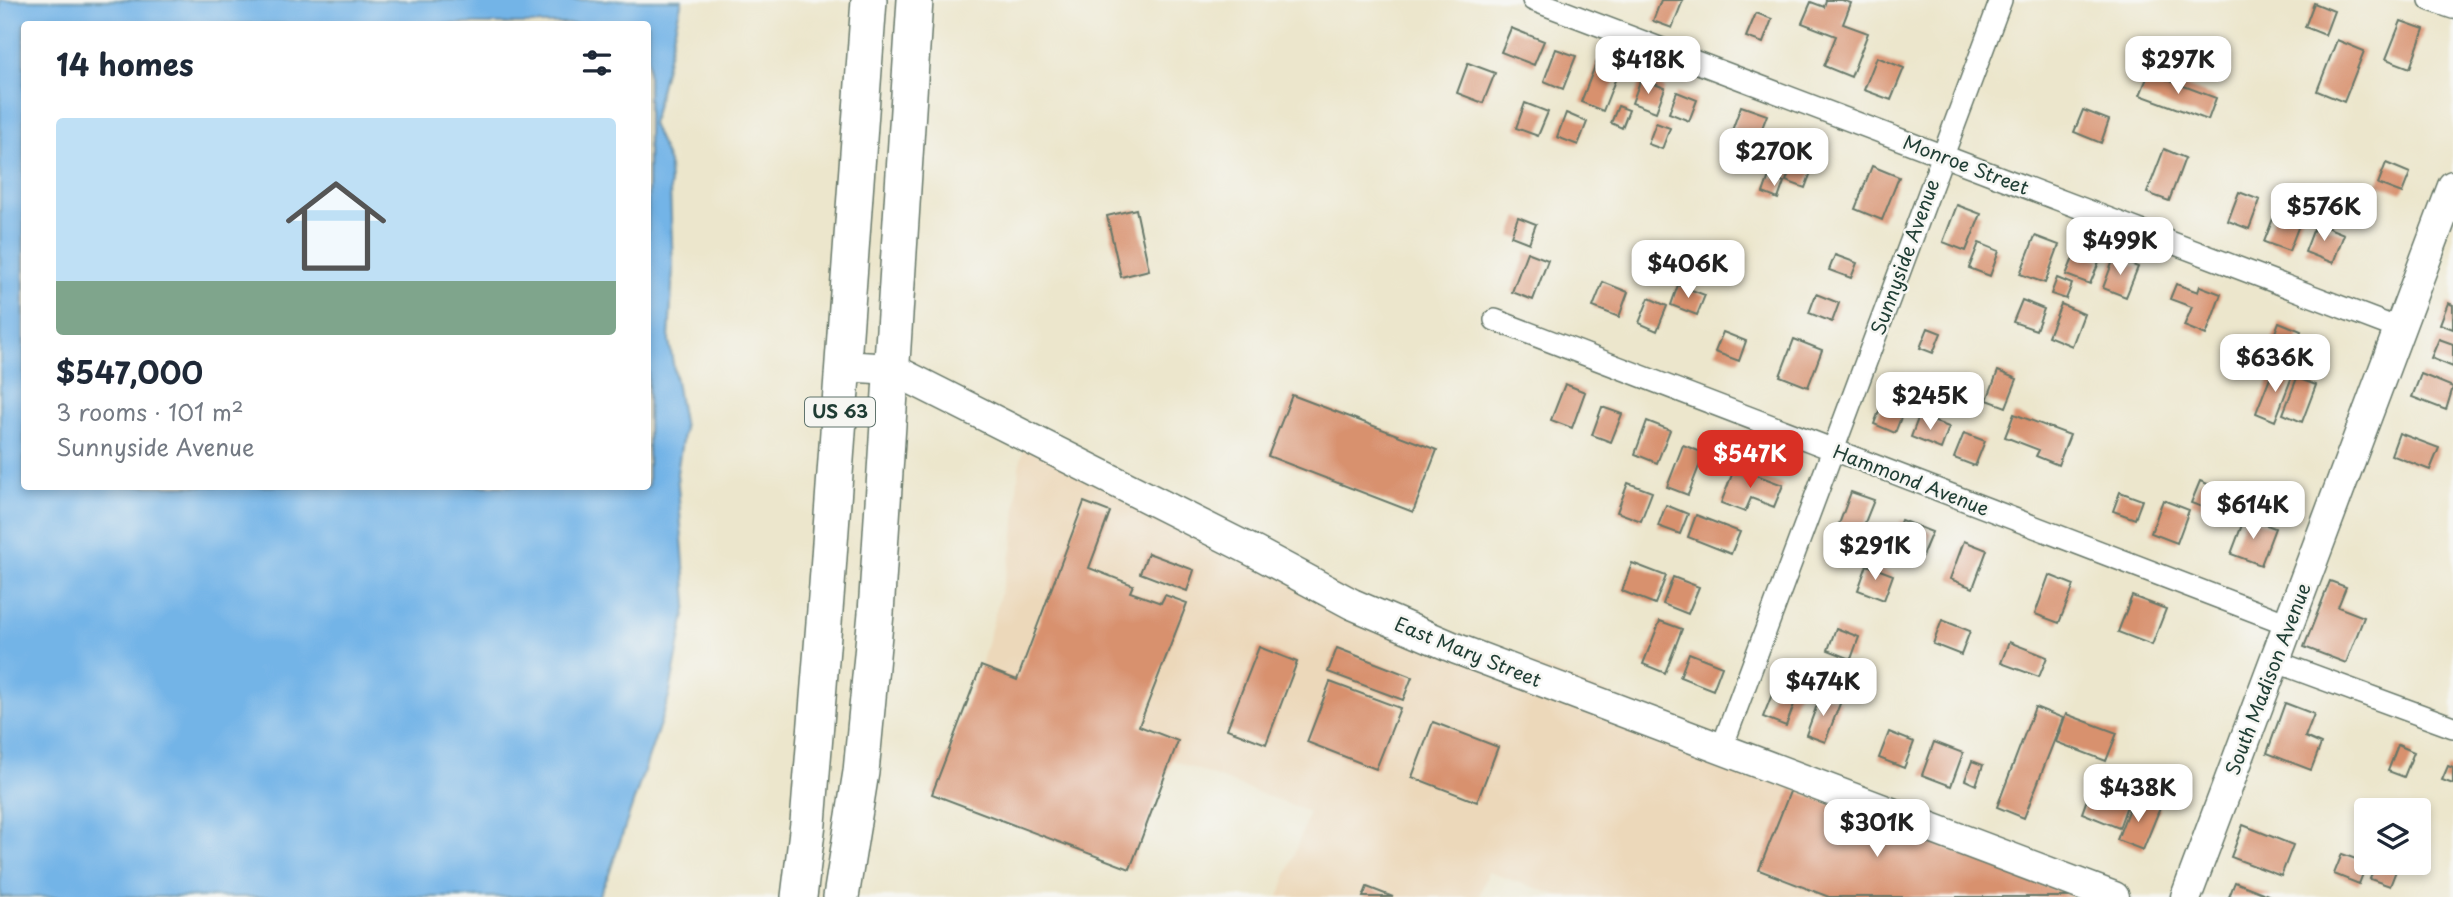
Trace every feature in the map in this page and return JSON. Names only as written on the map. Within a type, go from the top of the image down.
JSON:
[{"type":"highway","name":"US 63","points":[[799,897],[808,823],[869,0]]},
{"type":"highway","name":"US 63","points":[[841,897],[861,772],[876,613],[915,0]]},
{"type":"main road","name":"South Madison Avenue","points":[[2186,897],[2453,186]]},
{"type":"main road","name":"East Mary Street","points":[[843,366],[892,369],[1257,553],[1352,604],[1457,649],[2114,897]]},
{"type":"street","name":"Monroe Street","points":[[1533,0],[2399,329]]},
{"type":"street","name":"Sunnyside Avenue","points":[[1721,750],[2001,0]]},
{"type":"street","points":[[2430,0],[2453,8]]},
{"type":"street","name":"Hammond Avenue","points":[[1495,320],[2288,624]]},
{"type":"street","points":[[2274,661],[2453,727]]},
{"type":"shaded area","points":[[1027,437],[1257,553],[2114,897],[1562,897],[1488,872],[1479,897],[1279,897],[1309,812],[1172,760],[1130,869],[932,794],[981,666],[1013,547],[1019,467]]},
{"type":"water","points":[[0,0],[682,0],[652,124],[669,163],[673,269],[669,340],[684,428],[677,473],[687,604],[669,697],[609,874],[598,897],[0,897]]},
{"type":"building","points":[[1661,0],[1683,0],[1672,28],[1653,21]]},
{"type":"building","points":[[1826,0],[1851,3],[1843,24],[1868,33],[1851,77],[1824,66],[1836,36],[1802,23],[1811,2],[1824,7]]},
{"type":"building","points":[[2314,3],[2334,11],[2325,35],[2305,27]]},
{"type":"building","points":[[1756,13],[1772,19],[1763,43],[1746,37]]},
{"type":"building","points":[[2401,21],[2424,29],[2410,68],[2386,59]]},
{"type":"building","points":[[1511,28],[1544,41],[1534,65],[1501,52]]},
{"type":"building","points":[[2337,40],[2364,51],[2344,102],[2317,91]]},
{"type":"building","points":[[1556,49],[1576,56],[1563,89],[1544,81]]},
{"type":"building","points":[[1877,57],[1904,68],[1891,100],[1864,90]]},
{"type":"building","points":[[1597,61],[1619,70],[1603,111],[1581,102]]},
{"type":"building","points":[[1468,63],[1495,73],[1483,103],[1457,93]]},
{"type":"building","points":[[2149,73],[2216,98],[2208,120],[2140,95]]},
{"type":"building","points":[[1641,79],[1665,88],[1656,112],[1632,103]]},
{"type":"building","points":[[1677,92],[1697,100],[1689,121],[1669,113]]},
{"type":"building","points":[[1525,103],[1548,112],[1538,136],[1516,128]]},
{"type":"building","points":[[1618,106],[1629,110],[1622,128],[1611,123]]},
{"type":"building","points":[[1741,106],[1767,115],[1752,154],[1727,144]]},
{"type":"building","points":[[2083,110],[2109,120],[2101,143],[2074,132]]},
{"type":"building","points":[[1566,113],[1587,122],[1578,145],[1557,137]]},
{"type":"building","points":[[1656,123],[1670,128],[1662,149],[1648,144]]},
{"type":"building","points":[[1800,144],[1819,151],[1805,188],[1786,181]]},
{"type":"building","points":[[2164,149],[2185,158],[2169,201],[2147,193]]},
{"type":"building","points":[[2386,163],[2410,173],[2402,193],[2378,184]]},
{"type":"building","points":[[1872,166],[1899,177],[1882,220],[1855,209]]},
{"type":"building","points":[[1769,176],[1784,182],[1778,199],[1763,193]]},
{"type":"building","points":[[2239,192],[2260,200],[2249,229],[2228,221]]},
{"type":"building","points":[[2281,198],[2306,207],[2289,251],[2264,242]]},
{"type":"building","points":[[1957,205],[1981,214],[1966,251],[1943,242]]},
{"type":"building","points":[[1136,209],[1149,270],[1121,277],[1107,216]]},
{"type":"building","points":[[1518,217],[1536,224],[1529,243],[1511,236]]},
{"type":"building","points":[[2316,223],[2344,234],[2333,263],[2305,252]]},
{"type":"building","points":[[2035,236],[2059,245],[2045,283],[2020,274]]},
{"type":"building","points":[[1979,243],[1999,251],[1990,276],[1969,268]]},
{"type":"building","points":[[2076,251],[2100,260],[2090,284],[2066,275]]},
{"type":"building","points":[[1527,252],[1548,260],[1533,300],[1512,292]]},
{"type":"building","points":[[1835,255],[1857,263],[1851,278],[1829,270]]},
{"type":"building","points":[[2114,258],[2138,267],[2126,297],[2103,288]]},
{"type":"building","points":[[2057,278],[2072,284],[2066,299],[2051,294]]},
{"type":"building","points":[[1603,282],[1628,292],[1619,317],[1593,307]]},
{"type":"building","points":[[2176,284],[2198,292],[2200,286],[2221,294],[2206,335],[2184,326],[2192,307],[2170,299]]},
{"type":"building","points":[[1678,285],[1705,295],[1697,315],[1671,305]]},
{"type":"building","points":[[1816,294],[1839,303],[1832,322],[1809,313]]},
{"type":"building","points":[[1649,298],[1667,306],[1657,331],[1639,323]]},
{"type":"building","points":[[2022,300],[2044,309],[2036,330],[2013,322]]},
{"type":"building","points":[[2448,303],[2453,305],[2453,329],[2440,324]]},
{"type":"building","points":[[2061,304],[2084,314],[2072,346],[2048,336]]},
{"type":"building","points":[[2279,322],[2301,331],[2290,360],[2268,351]]},
{"type":"building","points":[[1928,328],[1941,333],[1933,353],[1920,348]]},
{"type":"building","points":[[1723,332],[1746,341],[1739,361],[1715,352]]},
{"type":"building","points":[[1794,339],[1822,350],[1808,387],[1780,376]]},
{"type":"building","points":[[2439,339],[2453,344],[2453,367],[2431,358]]},
{"type":"building","points":[[2274,367],[2293,374],[2275,421],[2256,413]]},
{"type":"building","points":[[1998,371],[2017,379],[2006,407],[1987,400]]},
{"type":"building","points":[[2421,374],[2453,387],[2446,410],[2412,397]]},
{"type":"building","points":[[2297,378],[2316,385],[2302,422],[2283,414]]},
{"type":"building","points":[[1565,384],[1585,392],[1572,428],[1551,420]]},
{"type":"building","points":[[1887,391],[1908,399],[1895,433],[1874,424]]},
{"type":"building","points":[[1292,395],[1437,450],[1413,512],[1268,456]]},
{"type":"building","points":[[1602,407],[1622,414],[1611,442],[1592,435]]},
{"type":"building","points":[[2014,414],[2070,435],[2058,465],[2036,456],[2039,450],[2005,437]]},
{"type":"building","points":[[1919,416],[1949,427],[1941,449],[1911,437]]},
{"type":"building","points":[[1647,421],[1670,430],[1657,463],[1635,454]]},
{"type":"building","points":[[1964,433],[1985,441],[1975,466],[1954,458]]},
{"type":"building","points":[[2399,433],[2439,448],[2430,470],[2391,455]]},
{"type":"building","points":[[1683,445],[1704,453],[1688,495],[1667,487]]},
{"type":"building","points":[[1735,467],[1783,485],[1774,507],[1751,498],[1745,512],[1721,503]]},
{"type":"building","points":[[2200,481],[2213,486],[2205,508],[2191,503]]},
{"type":"building","points":[[1628,483],[1652,492],[1641,521],[1617,512]]},
{"type":"building","points":[[1851,492],[1874,500],[1860,535],[1838,527]]},
{"type":"building","points":[[2120,492],[2142,500],[2135,519],[2113,511]]},
{"type":"building","points":[[2163,500],[2189,510],[2177,543],[2151,533]]},
{"type":"building","points":[[1084,502],[1110,512],[1089,568],[1133,585],[1130,592],[1161,603],[1165,595],[1187,603],[1139,726],[1178,741],[1130,869],[932,794],[981,666],[1017,680]]},
{"type":"building","points":[[1666,505],[1688,514],[1680,534],[1658,526]]},
{"type":"building","points":[[1696,515],[1740,532],[1731,554],[1688,537]]},
{"type":"building","points":[[2245,517],[2275,528],[2261,565],[2231,554]]},
{"type":"building","points":[[1901,520],[1932,532],[1922,556],[1891,545]]},
{"type":"building","points":[[1964,541],[1987,550],[1973,588],[1950,579]]},
{"type":"building","points":[[1148,553],[1194,570],[1187,591],[1140,573]]},
{"type":"building","points":[[1632,563],[1666,576],[1655,604],[1622,591]]},
{"type":"building","points":[[1867,565],[1893,575],[1884,600],[1858,590]]},
{"type":"building","points":[[2049,575],[2074,585],[2059,623],[2035,614]]},
{"type":"building","points":[[1673,577],[1699,587],[1688,614],[1663,604]]},
{"type":"building","points":[[2330,581],[2346,587],[2338,607],[2364,617],[2346,663],[2304,647]]},
{"type":"building","points":[[2132,596],[2166,609],[2152,645],[2118,632]]},
{"type":"building","points":[[1942,620],[1970,631],[1961,655],[1933,644]]},
{"type":"building","points":[[1660,621],[1682,629],[1665,673],[1643,664]]},
{"type":"building","points":[[1836,628],[1859,637],[1851,659],[1828,650]]},
{"type":"building","points":[[2009,642],[2047,657],[2039,677],[2001,663]]},
{"type":"building","points":[[1259,647],[1297,662],[1266,744],[1227,729]]},
{"type":"building","points":[[1337,648],[1412,677],[1403,700],[1328,672]]},
{"type":"building","points":[[1689,653],[1722,666],[1713,690],[1680,677]]},
{"type":"building","points":[[1330,682],[1400,708],[1376,769],[1307,742]]},
{"type":"building","points":[[1777,682],[1799,691],[1786,726],[1763,717]]},
{"type":"building","points":[[1821,694],[1841,701],[1825,742],[1806,735]]},
{"type":"building","points":[[2285,703],[2314,714],[2305,737],[2321,744],[2311,770],[2267,753]]},
{"type":"building","points":[[2035,707],[2063,718],[2024,818],[1997,807]]},
{"type":"building","points":[[2066,714],[2117,733],[2106,761],[2056,742]]},
{"type":"building","points":[[1433,722],[1498,747],[1477,802],[1412,777]]},
{"type":"building","points":[[1889,732],[1914,742],[1904,768],[1879,758]]},
{"type":"building","points":[[1934,742],[1963,753],[1951,786],[1922,775]]},
{"type":"building","points":[[2398,745],[2414,752],[2404,777],[2388,771]]},
{"type":"building","points":[[1972,761],[1983,765],[1976,785],[1965,780]]},
{"type":"building","points":[[2448,766],[2453,768],[2453,784],[2442,780]]},
{"type":"building","points":[[2097,772],[2109,777],[2104,790],[2129,800],[2119,828],[2082,813]]},
{"type":"building","points":[[1791,789],[2073,897],[1829,897],[1759,870]]},
{"type":"building","points":[[2133,798],[2160,808],[2143,850],[2117,840]]},
{"type":"building","points":[[2243,825],[2293,845],[2281,876],[2231,857]]},
{"type":"building","points":[[2342,854],[2354,858],[2354,875],[2362,875],[2359,884],[2334,874]]},
{"type":"building","points":[[2372,875],[2394,875],[2390,886],[2370,879]]},
{"type":"building","points":[[2235,882],[2273,897],[2229,897]]},
{"type":"building","points":[[1367,887],[1393,897],[1363,897]]}]
